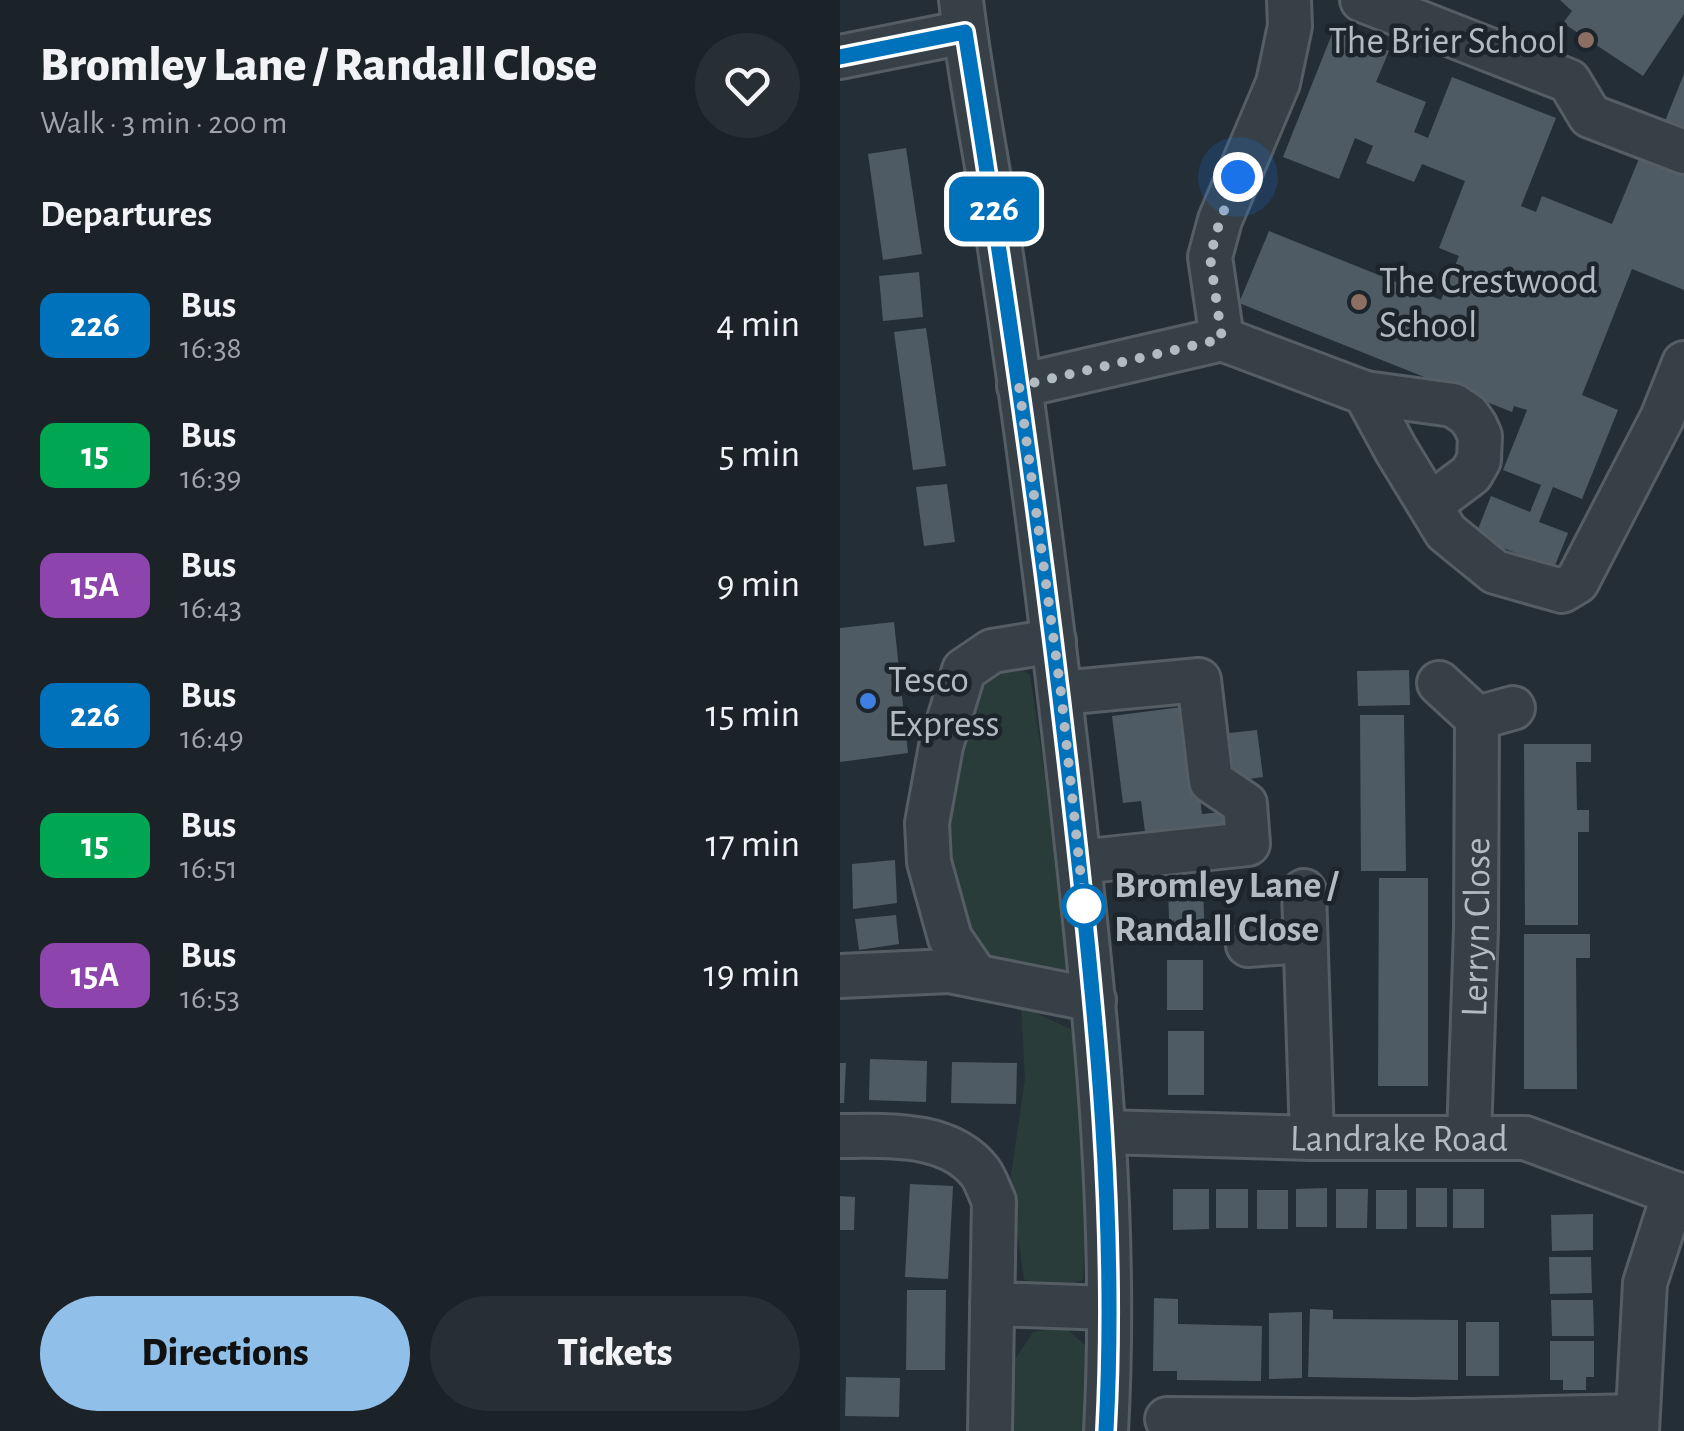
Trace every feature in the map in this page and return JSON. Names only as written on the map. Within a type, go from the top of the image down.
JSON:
[{"type":"street","points":[[1222,339],[1210,257],[1220,220],[1278,83],[1290,26],[1289,0]]},
{"type":"street","points":[[1362,0],[1569,81],[1590,116],[1684,152]]},
{"type":"street","points":[[840,57],[963,16],[994,209],[1061,693],[1094,1000],[1104,1132],[1106,1431]]},
{"type":"street","points":[[1019,386],[1222,339],[1365,392],[1452,405],[1475,425],[1480,436],[1479,460],[1471,474],[1430,505]]},
{"type":"street","points":[[1365,392],[1446,532],[1495,572],[1562,591],[1578,582],[1662,418],[1684,363]]},
{"type":"street","points":[[976,976],[950,938],[930,862],[928,823],[941,746],[964,670],[992,651],[1054,641]]},
{"type":"street","points":[[1061,693],[1199,680],[1212,781],[1245,804],[1248,844],[1079,862]]},
{"type":"street","name":"Lerryn Close","points":[[1439,682],[1495,713],[1476,928],[1469,1137]]},
{"type":"street","points":[[1304,892],[1312,1138]]},
{"type":"street","points":[[1248,944],[1305,941]]},
{"type":"street","points":[[840,976],[949,970],[1094,1000]]},
{"type":"street","name":"Landrake Road","points":[[1104,1132],[1312,1138],[1524,1138],[1679,1195]]},
{"type":"street","points":[[840,1136],[906,1136],[960,1154],[981,1173],[994,1200],[990,1431]]},
{"type":"street","points":[[1165,1415],[1637,1423],[1645,1283],[1679,1195]]},
{"type":"street","points":[[992,1304],[1108,1308]]},
{"type":"green space","points":[[1012,662],[1030,675],[1072,959],[1061,977],[984,957],[950,894],[941,832],[984,673]]},
{"type":"green space","points":[[1021,1006],[1077,1032],[1087,1165],[1083,1280],[1049,1291],[1024,1279],[1010,1182],[1025,1079]]},
{"type":"green space","points":[[1064,1327],[1088,1348],[1086,1431],[1012,1431],[1014,1361],[1033,1332]]},
{"type":"building","points":[[1560,0],[1684,0],[1684,14],[1643,76],[1563,23],[1572,11]]},
{"type":"building","points":[[1334,29],[1389,51],[1376,82],[1426,102],[1414,132],[1428,138],[1452,77],[1556,118],[1521,206],[1536,212],[1542,196],[1612,224],[1643,149],[1684,165],[1684,290],[1632,269],[1582,395],[1618,410],[1582,499],[1553,487],[1539,522],[1568,533],[1554,568],[1475,537],[1491,496],[1530,512],[1541,485],[1503,470],[1527,410],[1514,406],[1512,412],[1239,303],[1269,231],[1441,300],[1459,256],[1439,248],[1465,181],[1422,164],[1414,182],[1366,163],[1373,146],[1355,138],[1339,179],[1283,157]]},
{"type":"building","points":[[1684,74],[1684,135],[1663,126]]},
{"type":"building","points":[[906,148],[922,254],[883,260],[868,154]]},
{"type":"building","points":[[919,272],[923,317],[883,321],[879,276]]},
{"type":"building","points":[[926,328],[946,466],[913,470],[894,332]]},
{"type":"building","points":[[947,484],[955,542],[924,546],[916,487]]},
{"type":"building","points":[[894,622],[908,753],[840,762],[840,628]]},
{"type":"building","points":[[1409,670],[1410,705],[1358,706],[1357,671]]},
{"type":"building","points":[[1189,706],[1202,814],[1223,812],[1226,837],[1147,847],[1141,801],[1123,803],[1112,716]]},
{"type":"building","points":[[1360,715],[1404,715],[1406,871],[1361,871]]},
{"type":"building","points":[[1257,730],[1263,777],[1235,781],[1229,733]]},
{"type":"building","points":[[1524,744],[1591,744],[1591,762],[1576,762],[1577,810],[1589,810],[1589,832],[1578,832],[1578,925],[1525,925]]},
{"type":"building","points":[[895,860],[897,903],[853,909],[852,864]]},
{"type":"building","points":[[1379,878],[1428,878],[1428,1086],[1378,1086]]},
{"type":"building","points":[[1203,888],[1205,942],[1170,944],[1168,890]]},
{"type":"building","points":[[896,915],[899,944],[859,950],[855,919]]},
{"type":"building","points":[[1524,934],[1590,934],[1590,958],[1576,958],[1577,1089],[1524,1089]]},
{"type":"building","points":[[1167,960],[1203,960],[1203,1010],[1167,1010]]},
{"type":"building","points":[[1168,1031],[1204,1031],[1204,1095],[1168,1095]]},
{"type":"building","points":[[870,1059],[927,1061],[926,1102],[869,1100]]},
{"type":"building","points":[[952,1062],[1017,1063],[1016,1104],[951,1103]]},
{"type":"building","points":[[840,1063],[846,1063],[844,1103],[840,1103]]},
{"type":"building","points":[[910,1184],[953,1186],[948,1279],[905,1277]]},
{"type":"building","points":[[1327,1188],[1327,1227],[1296,1227],[1296,1189]]},
{"type":"building","points":[[1416,1188],[1447,1188],[1447,1227],[1416,1227]]},
{"type":"building","points":[[1173,1189],[1209,1189],[1209,1229],[1173,1230]]},
{"type":"building","points":[[1216,1189],[1248,1189],[1248,1228],[1216,1228]]},
{"type":"building","points":[[1336,1189],[1368,1189],[1367,1228],[1336,1228]]},
{"type":"building","points":[[1453,1189],[1484,1189],[1484,1228],[1453,1228]]},
{"type":"building","points":[[1257,1190],[1288,1190],[1288,1229],[1257,1229]]},
{"type":"building","points":[[1376,1190],[1407,1190],[1407,1229],[1376,1229]]},
{"type":"building","points":[[840,1196],[855,1197],[854,1230],[840,1230]]},
{"type":"building","points":[[1593,1214],[1593,1250],[1552,1251],[1551,1215]]},
{"type":"building","points":[[1549,1257],[1591,1257],[1592,1293],[1550,1294]]},
{"type":"building","points":[[907,1290],[946,1290],[945,1370],[906,1370]]},
{"type":"building","points":[[1154,1298],[1178,1299],[1178,1324],[1262,1326],[1261,1381],[1177,1380],[1177,1371],[1153,1371]]},
{"type":"building","points":[[1551,1300],[1593,1300],[1594,1336],[1552,1336]]},
{"type":"building","points":[[1310,1309],[1333,1310],[1333,1319],[1458,1320],[1458,1380],[1308,1377]]},
{"type":"building","points":[[1302,1312],[1302,1378],[1269,1379],[1269,1313]]},
{"type":"building","points":[[1466,1322],[1499,1322],[1499,1376],[1466,1376]]},
{"type":"building","points":[[1550,1341],[1594,1341],[1594,1377],[1586,1377],[1586,1390],[1563,1390],[1563,1380],[1550,1380]]},
{"type":"building","points":[[846,1377],[900,1378],[899,1417],[845,1416]]},
{"type":"bus line","name":"226","points":[[840,57],[965,32],[994,209],[1061,693],[1094,1000],[1107,1204],[1106,1431]]},
{"type":"place","name":"The Brier School","points":[[1586,40]]},
{"type":"place","name":"The Crestwood School","points":[[1359,302]]},
{"type":"place","name":"Tesco Express","points":[[868,701]]},
{"type":"place","name":"Bromley Lane / Randall Close","points":[[1084,906]]},
{"type":"route","points":[[1084,906],[1061,693],[1019,386],[1222,339],[1210,257],[1238,177]]}]
